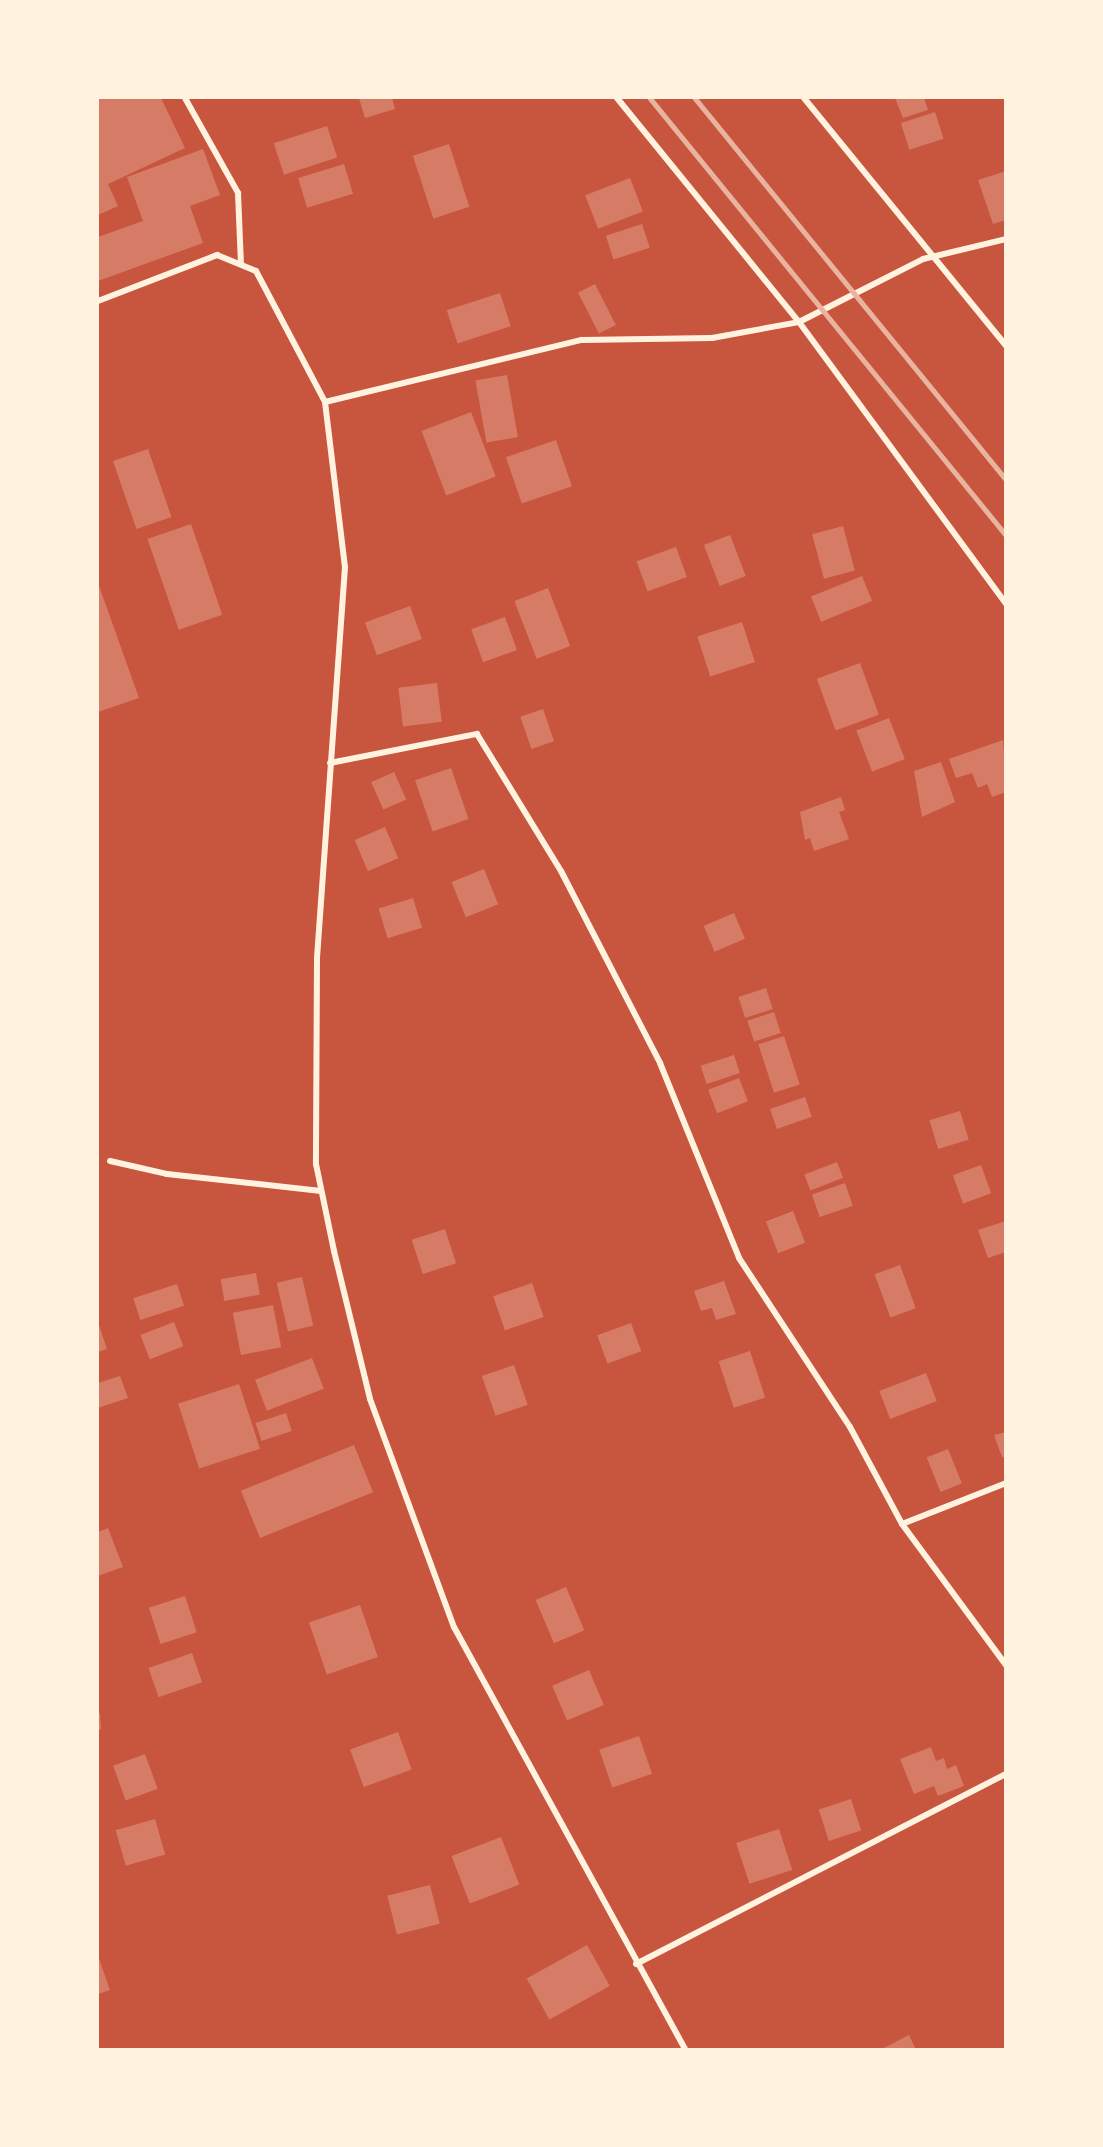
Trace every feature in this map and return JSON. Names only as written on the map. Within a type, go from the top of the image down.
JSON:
[{"type":"street","points":[[185,98],[238,193],[241,264]]},
{"type":"street","points":[[617,98],[799,322],[1005,603]]},
{"type":"street","points":[[804,98],[1005,346]]},
{"type":"street","points":[[324,402],[582,340],[712,338],[799,322],[874,280],[932,257],[1005,239]]},
{"type":"street","points":[[98,301],[217,255],[241,264],[256,271],[324,402],[345,567],[317,958],[316,1164],[321,1191],[370,1399],[454,1627],[636,1964],[686,2049]]},
{"type":"street","points":[[330,764],[477,734],[561,871],[660,1063],[739,1258],[850,1427],[902,1524],[1005,1665]]},
{"type":"street","points":[[110,1161],[167,1174],[321,1191]]},
{"type":"street","points":[[902,1524],[1005,1483]]},
{"type":"street","points":[[636,1964],[1005,1774]]},
{"type":"building","points":[[98,98],[161,98],[185,148],[108,184],[118,206],[98,215]]},
{"type":"building","points":[[359,98],[392,98],[395,109],[365,118]]},
{"type":"building","points":[[895,98],[924,98],[928,110],[903,118]]},
{"type":"building","points":[[935,112],[944,139],[909,150],[901,123]]},
{"type":"building","points":[[327,126],[337,157],[284,175],[274,143]]},
{"type":"building","points":[[449,144],[469,207],[433,219],[413,156]]},
{"type":"building","points":[[203,149],[220,195],[190,206],[203,243],[98,281],[98,237],[143,221],[127,177]]},
{"type":"building","points":[[344,164],[353,194],[307,208],[298,178]]},
{"type":"building","points":[[1006,171],[1006,220],[993,224],[978,180]]},
{"type":"building","points":[[630,178],[643,212],[598,229],[585,195]]},
{"type":"building","points":[[642,224],[650,248],[614,260],[606,236]]},
{"type":"building","points":[[595,284],[616,325],[599,334],[578,293]]},
{"type":"building","points":[[500,293],[511,326],[458,344],[447,310]]},
{"type":"building","points":[[507,375],[518,437],[486,443],[475,381]]},
{"type":"building","points":[[471,412],[496,476],[446,495],[422,431]]},
{"type":"building","points":[[556,440],[572,486],[522,504],[506,457]]},
{"type":"building","points":[[148,449],[171,517],[136,529],[113,461]]},
{"type":"building","points":[[191,524],[222,615],[179,630],[148,539]]},
{"type":"building","points":[[843,526],[855,570],[824,579],[812,534]]},
{"type":"building","points":[[730,535],[746,576],[720,586],[704,545]]},
{"type":"building","points":[[676,547],[687,577],[647,591],[637,561]]},
{"type":"building","points":[[862,576],[872,601],[821,622],[811,597]]},
{"type":"building","points":[[98,583],[139,698],[98,712]]},
{"type":"building","points":[[548,588],[570,646],[537,659],[514,601]]},
{"type":"building","points":[[410,606],[422,639],[377,655],[365,622]]},
{"type":"building","points":[[505,617],[517,650],[483,662],[471,629]]},
{"type":"building","points":[[742,622],[755,662],[710,676],[697,637]]},
{"type":"building","points":[[860,663],[879,715],[836,730],[817,679]]},
{"type":"building","points":[[437,683],[442,722],[403,726],[398,688]]},
{"type":"building","points":[[543,709],[554,741],[531,749],[520,717]]},
{"type":"building","points":[[889,718],[905,759],[872,772],[856,731]]},
{"type":"building","points":[[1003,740],[1006,792],[992,797],[987,784],[978,788],[972,773],[956,778],[949,759]]},
{"type":"building","points":[[941,762],[955,802],[922,817],[914,771]]},
{"type":"building","points":[[451,768],[469,819],[433,831],[415,780]]},
{"type":"building","points":[[394,772],[406,799],[383,810],[371,782]]},
{"type":"building","points":[[841,797],[845,810],[839,812],[849,839],[814,851],[810,838],[805,840],[800,812]]},
{"type":"building","points":[[385,827],[398,858],[368,871],[355,840]]},
{"type":"building","points":[[484,869],[498,904],[466,917],[452,882]]},
{"type":"building","points":[[413,898],[422,928],[388,938],[379,909]]},
{"type":"building","points":[[734,913],[745,939],[715,952],[704,926]]},
{"type":"building","points":[[766,988],[773,1009],[745,1018],[738,997]]},
{"type":"building","points":[[774,1012],[781,1033],[754,1042],[747,1021]]},
{"type":"building","points":[[784,1036],[800,1085],[774,1093],[758,1044]]},
{"type":"building","points":[[734,1055],[740,1073],[707,1084],[701,1066]]},
{"type":"building","points":[[739,1078],[748,1101],[717,1113],[708,1090]]},
{"type":"building","points":[[805,1097],[812,1117],[777,1129],[770,1109]]},
{"type":"building","points":[[960,1111],[969,1140],[938,1149],[929,1120]]},
{"type":"building","points":[[837,1162],[843,1178],[810,1190],[804,1175]]},
{"type":"building","points":[[981,1165],[991,1193],[963,1203],[953,1175]]},
{"type":"building","points":[[845,1183],[853,1206],[820,1217],[812,1194]]},
{"type":"building","points":[[793,1211],[805,1243],[778,1253],[766,1221]]},
{"type":"building","points":[[1006,1221],[1006,1252],[988,1258],[978,1230]]},
{"type":"building","points":[[445,1229],[456,1263],[423,1274],[412,1240]]},
{"type":"building","points":[[900,1265],[916,1308],[890,1317],[875,1274]]},
{"type":"building","points":[[256,1273],[260,1295],[224,1301],[221,1279]]},
{"type":"building","points":[[302,1277],[313,1326],[288,1332],[277,1283]]},
{"type":"building","points":[[724,1281],[736,1314],[716,1320],[712,1308],[701,1311],[694,1291]]},
{"type":"building","points":[[532,1283],[544,1317],[505,1330],[493,1296]]},
{"type":"building","points":[[177,1284],[184,1306],[140,1320],[133,1298]]},
{"type":"building","points":[[273,1305],[281,1347],[241,1355],[233,1313]]},
{"type":"building","points":[[98,1322],[107,1349],[98,1352]]},
{"type":"building","points":[[174,1322],[183,1346],[150,1359],[140,1335]]},
{"type":"building","points":[[631,1323],[641,1351],[607,1364],[597,1335]]},
{"type":"building","points":[[750,1351],[765,1398],[734,1408],[719,1361]]},
{"type":"building","points":[[312,1358],[324,1389],[267,1411],[255,1380]]},
{"type":"building","points":[[514,1365],[528,1405],[496,1416],[482,1376]]},
{"type":"building","points":[[926,1373],[937,1401],[890,1419],[879,1391]]},
{"type":"building","points":[[120,1376],[128,1398],[98,1408],[98,1383]]},
{"type":"building","points":[[239,1384],[260,1449],[199,1468],[178,1404]]},
{"type":"building","points":[[286,1413],[292,1431],[261,1441],[256,1423]]},
{"type":"building","points":[[1006,1432],[1006,1456],[1002,1457],[994,1435]]},
{"type":"building","points":[[354,1445],[373,1492],[260,1538],[241,1491]]},
{"type":"building","points":[[948,1449],[962,1483],[941,1492],[927,1458]]},
{"type":"building","points":[[108,1528],[123,1567],[98,1576],[98,1532]]},
{"type":"building","points":[[566,1587],[584,1630],[554,1643],[536,1600]]},
{"type":"building","points":[[185,1596],[197,1632],[161,1644],[149,1608]]},
{"type":"building","points":[[360,1605],[378,1657],[327,1675],[309,1623]]},
{"type":"building","points":[[192,1653],[202,1682],[159,1697],[149,1668]]},
{"type":"building","points":[[589,1670],[604,1705],[567,1721],[552,1686]]},
{"type":"building","points":[[100,1713],[101,1729],[98,1730],[98,1714]]},
{"type":"building","points":[[398,1732],[412,1770],[364,1787],[350,1749]]},
{"type":"building","points":[[639,1736],[652,1774],[612,1787],[599,1750]]},
{"type":"building","points":[[931,1747],[936,1761],[944,1758],[947,1769],[956,1765],[964,1786],[938,1796],[934,1786],[914,1794],[900,1759]]},
{"type":"building","points":[[145,1754],[158,1789],[126,1800],[113,1766]]},
{"type":"building","points":[[851,1799],[861,1830],[829,1841],[819,1810]]},
{"type":"building","points":[[155,1819],[165,1855],[126,1866],[116,1830]]},
{"type":"building","points":[[779,1829],[792,1870],[749,1884],[736,1843]]},
{"type":"building","points":[[501,1837],[519,1885],[470,1904],[452,1856]]},
{"type":"building","points":[[430,1885],[440,1924],[397,1934],[387,1896]]},
{"type":"building","points":[[587,1945],[610,1986],[549,2020],[527,1978]]},
{"type":"building","points":[[98,1956],[110,1990],[98,1994]]},
{"type":"building","points":[[909,2035],[916,2050],[880,2050]]},
{"type":"railway","points":[[650,98],[1006,535]]},
{"type":"railway","points":[[695,98],[1006,479]]}]
